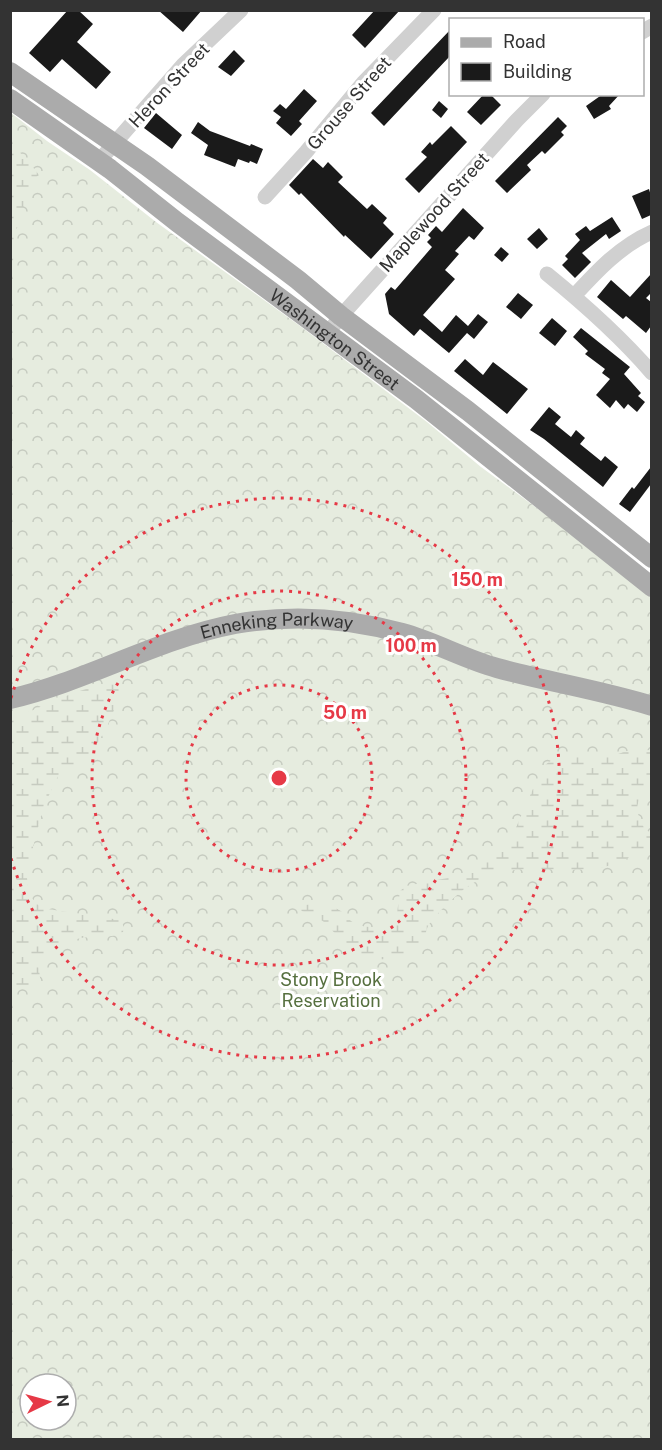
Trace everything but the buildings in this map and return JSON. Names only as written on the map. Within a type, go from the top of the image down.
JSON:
[{"type":"main road","name":"Washington Street","points":[[10,72],[116,143],[298,280],[341,316],[468,411],[651,558]]},
{"type":"main road","name":"Washington Street","points":[[10,99],[99,161],[177,222],[416,399],[651,587]]},
{"type":"main road","name":"Enneking Parkway","points":[[10,699],[187,636],[236,624],[296,618],[358,623],[404,633],[472,661],[524,676],[620,696],[651,705]]},
{"type":"street","name":"Heron Street","points":[[99,161],[183,65],[241,10]]},
{"type":"street","name":"Grouse Street","points":[[265,196],[306,152],[363,83],[434,10]]},
{"type":"street","name":"Maplewood Street","points":[[328,333],[517,120],[541,96]]},
{"type":"street","points":[[574,296],[606,261],[651,232]]},
{"type":"street","points":[[547,274],[631,348],[651,373]]},
{"type":"green space","name":"Stony Brook Reservation","points":[[10,112],[90,170],[156,222],[300,326],[427,422],[481,467],[651,595],[651,1439],[11,1439]]},
{"type":"green space","points":[[11,145],[25,157],[39,175],[35,178],[34,190],[21,215],[11,265]]},
{"type":"green space","points":[[105,684],[116,685],[122,691],[106,729],[95,747],[84,761],[58,776],[43,808],[27,878],[29,895],[41,908],[120,920],[124,927],[123,932],[112,936],[76,939],[62,945],[38,962],[41,985],[11,991],[11,719],[69,695]]},
{"type":"green space","points":[[651,750],[651,788],[640,799],[637,807],[641,822],[651,833],[651,849],[604,867],[570,870],[518,870],[485,877],[465,888],[443,908],[429,925],[420,945],[409,953],[395,958],[375,959],[360,954],[322,920],[299,910],[310,904],[331,906],[362,926],[374,927],[396,921],[400,891],[406,886],[458,876],[473,870],[490,859],[511,839],[536,782],[545,765],[552,760],[579,753],[609,757],[627,751]]}]
